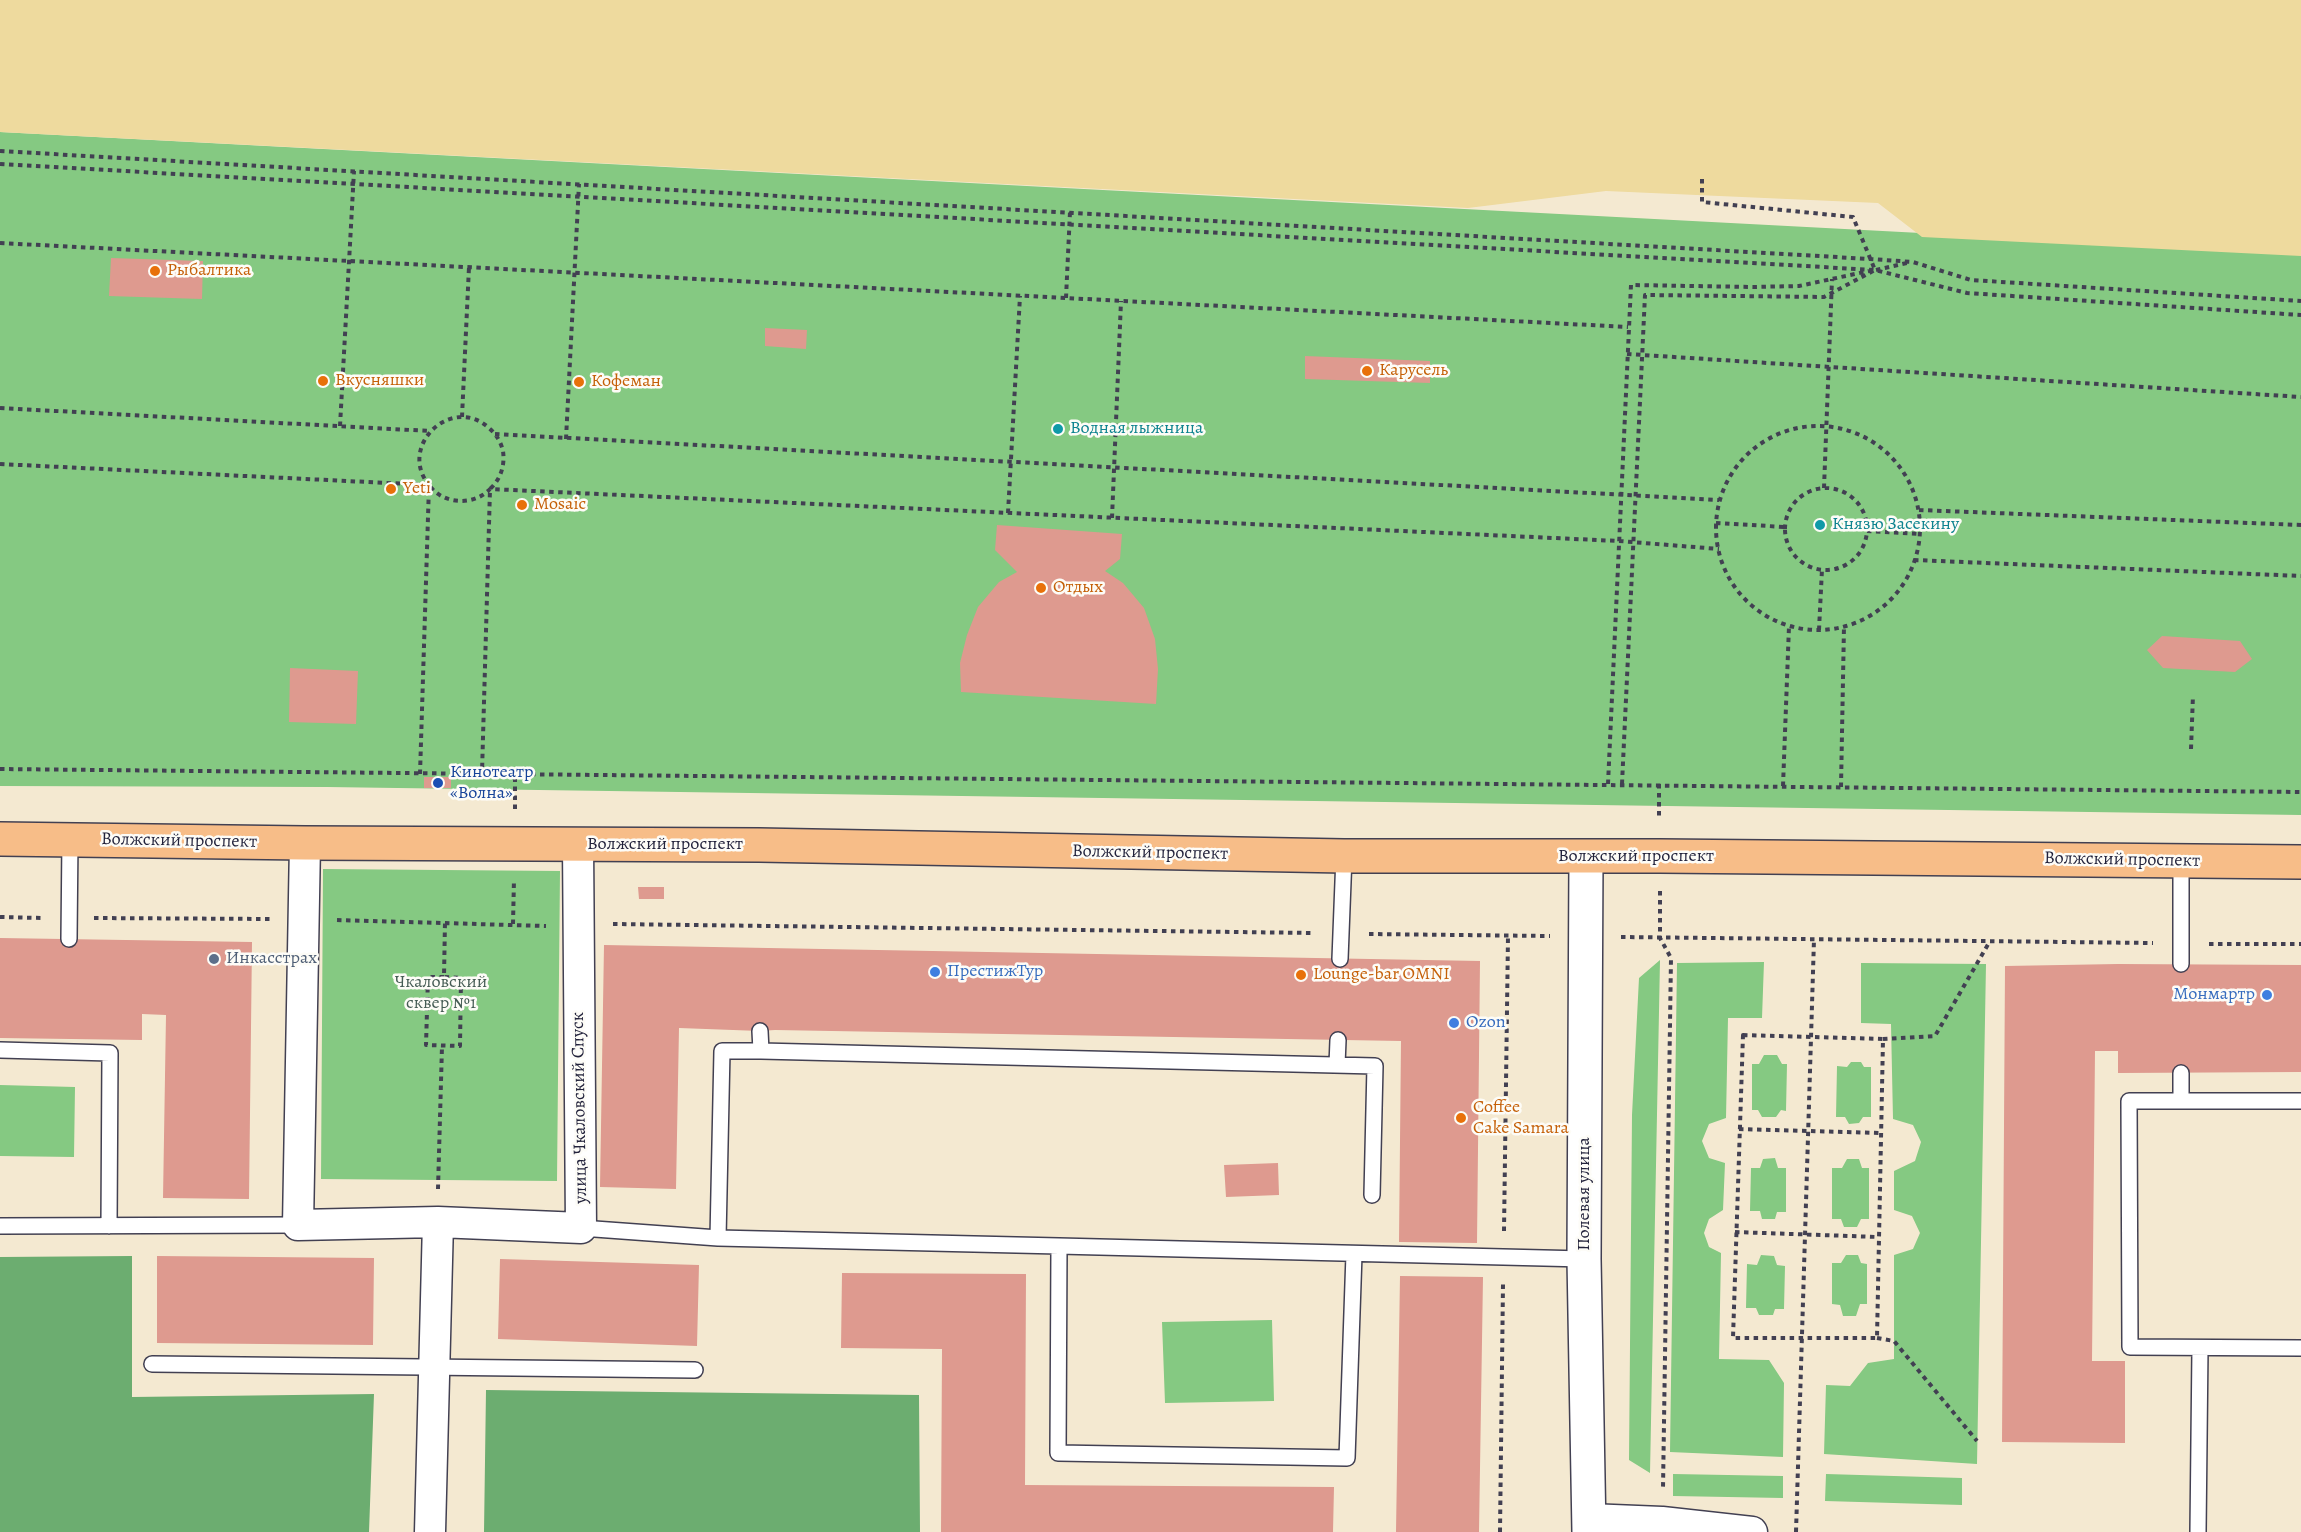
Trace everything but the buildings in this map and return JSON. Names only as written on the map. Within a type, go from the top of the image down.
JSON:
[{"type":"main road","name":"Волжский проспект","points":[[0,839],[759,845],[1344,856],[2301,862]]},
{"type":"street","points":[[298,1225],[305,843]]},
{"type":"street","name":"улица Чкаловский Спуск","points":[[298,1225],[438,1222],[581,1228],[578,845]]},
{"type":"street","name":"Полевая улица","points":[[1586,857],[1584,1259],[1589,1526]]},
{"type":"street","points":[[430,1532],[438,1222]]},
{"type":"street","points":[[1589,1526],[1662,1522],[1752,1532]]},
{"type":"lane","points":[[69,939],[70,839]]},
{"type":"lane","points":[[1340,959],[1344,856]]},
{"type":"lane","points":[[2181,861],[2181,964]]},
{"type":"lane","points":[[760,1031],[761,1051]]},
{"type":"lane","points":[[1337,1065],[1338,1040]]},
{"type":"lane","points":[[0,1050],[68,1046],[110,1053],[109,1226]]},
{"type":"lane","points":[[718,1238],[722,1051],[1375,1066],[1372,1195]]},
{"type":"lane","points":[[2181,1073],[2181,1101]]},
{"type":"lane","points":[[2301,1101],[2129,1101],[2130,1347],[2301,1348]]},
{"type":"lane","points":[[0,1226],[298,1225]]},
{"type":"lane","points":[[581,1228],[718,1238],[1584,1259]]},
{"type":"lane","points":[[1059,1246],[1058,1453],[1347,1458],[1354,1254]]},
{"type":"lane","points":[[2198,1532],[2200,1348]]},
{"type":"lane","points":[[152,1364],[695,1370]]},
{"type":"path","points":[[0,151],[1870,259],[1913,262],[1971,280],[2301,301]]},
{"type":"path","points":[[0,164],[354,182],[1875,270],[1967,293],[2301,315]]},
{"type":"path","points":[[340,426],[354,171]]},
{"type":"path","points":[[1702,179],[1702,202],[1853,218],[1875,270]]},
{"type":"path","points":[[566,439],[579,184]]},
{"type":"path","points":[[1066,298],[1070,212]]},
{"type":"path","points":[[0,243],[1628,327]]},
{"type":"path","points":[[1608,784],[1631,285],[1799,286],[1913,262]]},
{"type":"path","points":[[462,417],[469,267]]},
{"type":"path","points":[[1622,784],[1645,295],[1824,297],[1875,270]]},
{"type":"path","points":[[1824,488],[1832,279]]},
{"type":"path","points":[[1008,513],[1020,296]]},
{"type":"path","points":[[1112,518],[1121,301]]},
{"type":"path","points":[[1627,354],[2301,397]]},
{"type":"path","points":[[0,408],[430,431]]},
{"type":"path","points":[[462,417],[473,418],[485,424],[495,434],[502,446],[504,459],[502,473],[485,495],[472,500],[458,501],[444,498],[429,485],[424,479],[420,465],[420,451],[424,438],[430,431],[445,420],[462,417]]},
{"type":"path","points":[[1820,425],[1827,426],[1854,432],[1885,449],[1907,477],[1919,510],[1920,544],[1908,578],[1886,605],[1855,623],[1819,630],[1789,626],[1761,613],[1737,591],[1722,562],[1715,531],[1719,500],[1732,471],[1754,447],[1785,431],[1820,425]]},
{"type":"path","points":[[495,434],[1719,500]]},
{"type":"path","points":[[0,464],[429,485]]},
{"type":"path","points":[[420,774],[429,485]]},
{"type":"path","points":[[1824,488],[1836,489],[1849,495],[1859,504],[1865,517],[1867,531],[1864,545],[1856,557],[1846,565],[1833,569],[1822,569],[1808,566],[1797,558],[1789,548],[1785,527],[1789,509],[1797,499],[1809,491],[1824,488]]},
{"type":"path","points":[[490,489],[1618,542],[1719,549]]},
{"type":"path","points":[[482,773],[490,489]]},
{"type":"path","points":[[1919,510],[2301,525]]},
{"type":"path","points":[[1716,523],[1785,527]]},
{"type":"path","points":[[1867,531],[1919,534]]},
{"type":"path","points":[[1914,560],[2301,576]]},
{"type":"path","points":[[1819,630],[1822,569]]},
{"type":"path","points":[[1783,786],[1789,626]]},
{"type":"path","points":[[1841,787],[1844,626]]},
{"type":"path","points":[[2191,749],[2193,695]]},
{"type":"path","points":[[0,769],[2301,792]]},
{"type":"path","points":[[0,917],[303,919],[513,924],[577,929],[610,924],[736,924],[1341,934],[2301,944]]},
{"type":"path","points":[[444,977],[445,922]]},
{"type":"path","points":[[1500,1532],[1508,936]]},
{"type":"path","points":[[1796,1532],[1814,939]]},
{"type":"path","points":[[1977,1441],[1894,1341],[1878,1338],[1733,1338],[1735,1232],[1743,1035],[1883,1039],[1935,1036],[1990,941]]},
{"type":"path","points":[[1662,1522],[1671,958]]},
{"type":"path","points":[[428,977],[444,977],[461,978],[460,1046],[426,1045],[428,977]]},
{"type":"path","points":[[1878,1338],[1883,1039]]},
{"type":"path","points":[[438,1222],[442,1046]]},
{"type":"path","points":[[1739,1129],[1881,1133]]},
{"type":"path","points":[[1735,1232],[1878,1237]]},
{"type":"green space","points":[[0,132],[2301,253],[2301,815],[327,787],[0,786]]},
{"type":"green space","name":"Чкаловский сквер №1","points":[[323,869],[560,871],[557,1181],[321,1179]]},
{"type":"green space","points":[[1660,960],[1650,1473],[1629,1460],[1632,1115],[1639,978]]},
{"type":"green space","points":[[1764,962],[1762,1018],[1728,1018],[1726,1118],[1709,1124],[1702,1141],[1709,1158],[1725,1163],[1723,1210],[1709,1219],[1704,1233],[1709,1247],[1721,1253],[1719,1359],[1769,1360],[1784,1383],[1783,1457],[1670,1452],[1677,963]]},
{"type":"green space","points":[[1861,963],[1986,964],[1977,1464],[1824,1454],[1826,1385],[1850,1386],[1868,1363],[1894,1359],[1894,1255],[1913,1249],[1920,1233],[1912,1216],[1894,1210],[1894,1171],[1915,1161],[1921,1142],[1913,1125],[1893,1119],[1891,1024],[1861,1023]]},
{"type":"green space","points":[[1764,1055],[1777,1055],[1782,1064],[1787,1064],[1786,1111],[1781,1110],[1776,1117],[1762,1117],[1758,1110],[1752,1110],[1752,1064],[1759,1064]]},
{"type":"green space","points":[[1851,1062],[1861,1062],[1864,1067],[1871,1067],[1871,1117],[1863,1117],[1859,1123],[1849,1124],[1845,1117],[1836,1117],[1837,1066],[1847,1067]]},
{"type":"green space","points":[[0,1085],[75,1087],[74,1157],[0,1156]]},
{"type":"green space","points":[[1775,1158],[1778,1168],[1786,1168],[1786,1212],[1777,1212],[1775,1219],[1762,1219],[1760,1211],[1750,1211],[1751,1168],[1760,1168],[1763,1159]]},
{"type":"green space","points":[[1847,1159],[1859,1159],[1862,1168],[1869,1168],[1869,1219],[1861,1219],[1857,1227],[1844,1227],[1841,1219],[1832,1219],[1832,1168],[1842,1168]]},
{"type":"green space","points":[[1761,1255],[1774,1256],[1777,1265],[1785,1266],[1784,1309],[1775,1309],[1773,1315],[1759,1315],[1756,1308],[1746,1308],[1747,1264],[1757,1265]]},
{"type":"green space","points":[[1846,1255],[1858,1255],[1861,1263],[1867,1264],[1867,1304],[1860,1304],[1856,1316],[1843,1316],[1840,1305],[1832,1304],[1832,1263],[1841,1263]]},
{"type":"green space","points":[[132,1256],[132,1397],[374,1394],[369,1532],[0,1532],[0,1257]]},
{"type":"green space","points":[[1272,1320],[1274,1401],[1165,1403],[1162,1322]]},
{"type":"green space","points":[[486,1390],[919,1395],[920,1532],[484,1532]]},
{"type":"green space","points":[[1673,1474],[1783,1476],[1783,1498],[1673,1496]]},
{"type":"green space","points":[[1826,1474],[1962,1478],[1962,1505],[1825,1501]]},
{"type":"sand","points":[[0,0],[2301,0],[2301,256],[1922,237],[1878,203],[1606,191],[1468,208],[0,132]]},
{"type":"place","name":"Рыбалтика","points":[[155,271]]},
{"type":"place","name":"Карусель","points":[[1367,371]]},
{"type":"place","name":"Вкусняшки","points":[[323,381]]},
{"type":"place","name":"Кофеман","points":[[579,382]]},
{"type":"place","name":"Водная лыжница","points":[[1058,429]]},
{"type":"place","name":"Yeti","points":[[391,489]]},
{"type":"place","name":"Mosaic","points":[[522,505]]},
{"type":"place","name":"Князю Засекину","points":[[1820,525]]},
{"type":"place","name":"Отдых","points":[[1041,588]]},
{"type":"place","name":"Кинотеатр «Волна»","points":[[438,783]]},
{"type":"place","name":"Инкасстрах","points":[[214,959]]},
{"type":"place","name":"ПрестижТур","points":[[935,972]]},
{"type":"place","name":"Lounge-bar OMNI","points":[[1301,975]]},
{"type":"place","name":"Монмартр","points":[[2267,995]]},
{"type":"place","name":"Ozon","points":[[1454,1023]]},
{"type":"place","name":"Coffee Cake Samara","points":[[1461,1118]]}]
